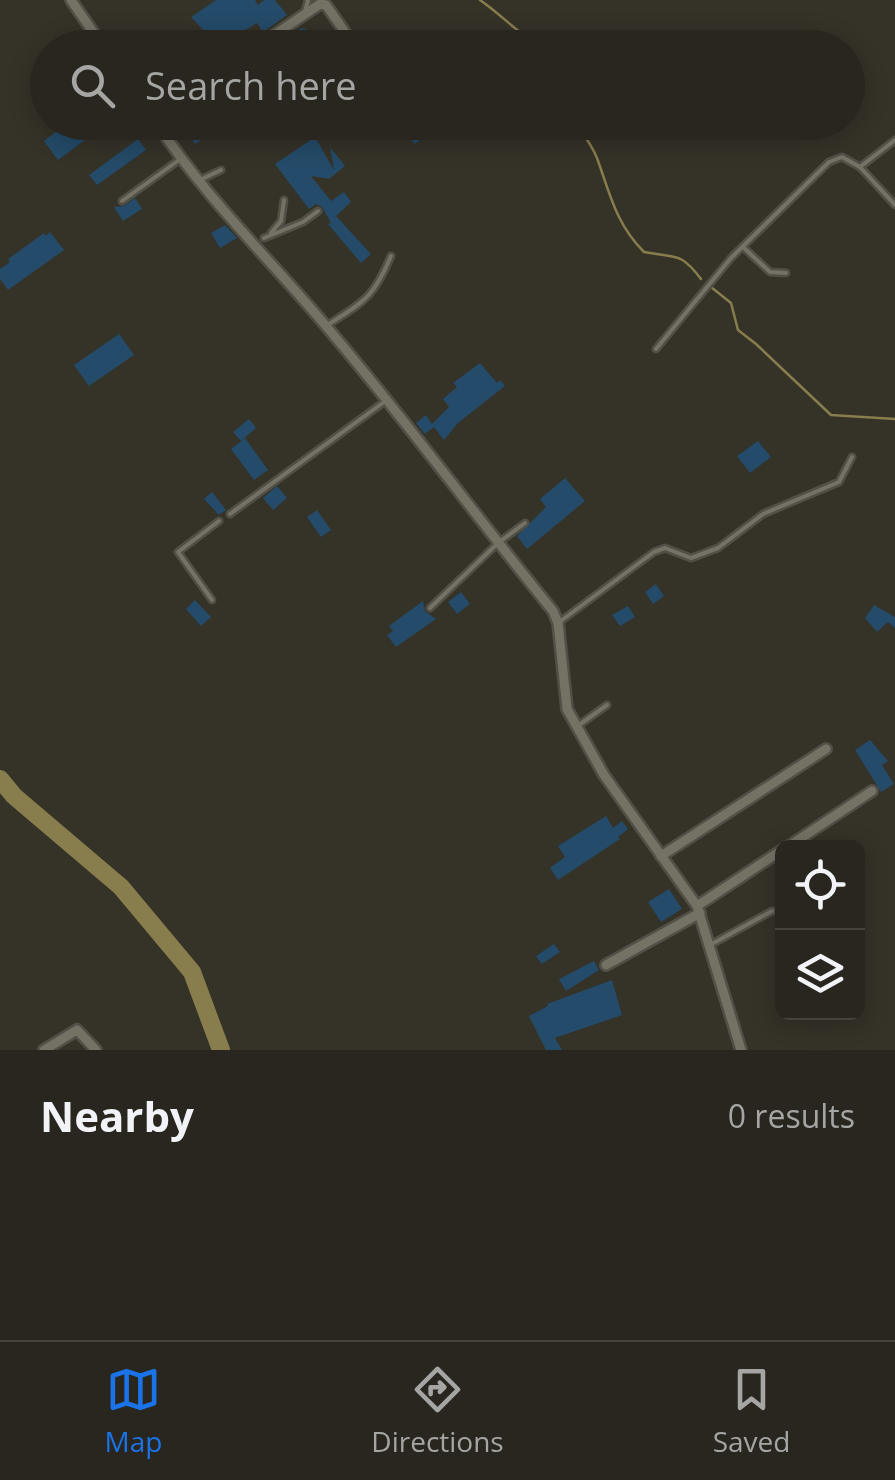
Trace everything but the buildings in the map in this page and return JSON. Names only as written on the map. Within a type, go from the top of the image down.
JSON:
[{"type":"street","points":[[72,0],[92,30]]},
{"type":"street","points":[[280,30],[320,4],[326,5],[343,30]]},
{"type":"street","points":[[168,140],[198,182],[260,241],[553,612],[558,624],[567,709],[698,909],[741,1050]]},
{"type":"street","points":[[661,856],[826,749]]},
{"type":"street","points":[[796,840],[872,791]]},
{"type":"street","points":[[606,965],[698,909],[775,854]]},
{"type":"street","points":[[44,1050],[77,1030],[96,1050]]},
{"type":"lane","points":[[304,12],[308,0]]},
{"type":"lane","points":[[860,167],[895,140]]},
{"type":"lane","points":[[656,350],[742,247],[829,162],[842,157],[860,167],[895,204]]},
{"type":"lane","points":[[122,201],[180,159]]},
{"type":"lane","points":[[198,182],[221,170]]},
{"type":"lane","points":[[260,241],[281,221],[284,200]]},
{"type":"lane","points":[[260,241],[304,222],[318,211]]},
{"type":"lane","points":[[742,247],[770,272],[786,273]]},
{"type":"lane","points":[[326,326],[367,299],[378,286],[391,256]]},
{"type":"lane","points":[[230,514],[387,399]]},
{"type":"lane","points":[[558,624],[654,552],[665,548],[692,558],[703,555],[764,514],[839,482],[852,457]]},
{"type":"lane","points":[[212,600],[178,552],[219,521]]},
{"type":"lane","points":[[430,608],[498,543],[526,523]]},
{"type":"lane","points":[[576,728],[607,705]]},
{"type":"lane","points":[[710,945],[772,911]]},
{"type":"waterway","points":[[480,0],[518,30]]},
{"type":"waterway","points":[[587,140],[615,208],[634,241],[644,252],[682,260],[701,279]]},
{"type":"waterway","points":[[711,287],[731,303],[738,330],[831,415],[895,419]]},
{"type":"waterway","points":[[0,779],[14,796],[121,887],[192,972],[221,1050]]}]
